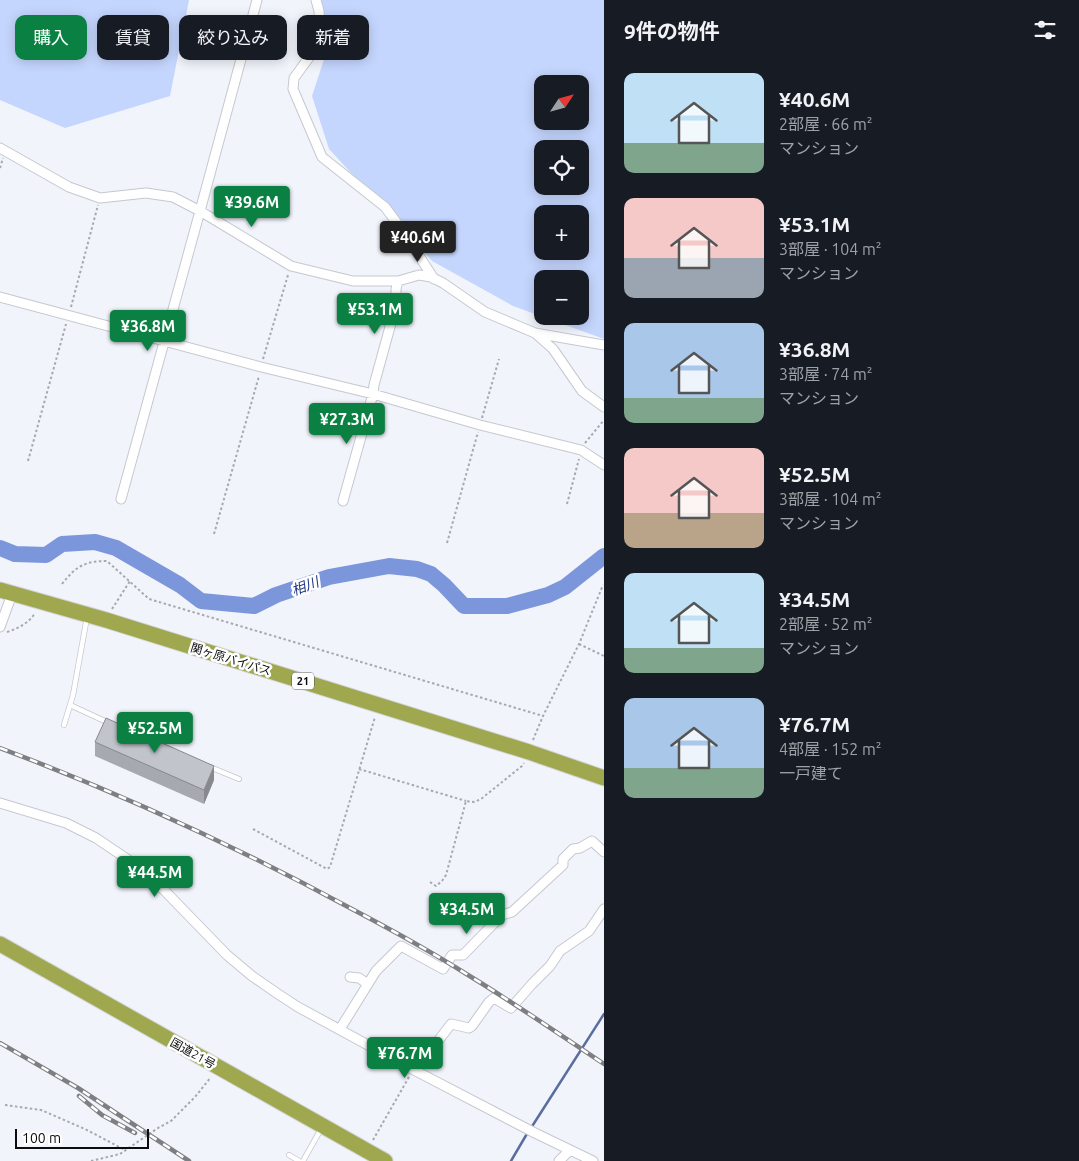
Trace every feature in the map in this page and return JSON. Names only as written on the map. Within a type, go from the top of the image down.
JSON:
[{"type":"highway","name":"関ヶ原バイパス","points":[[6,592],[106,620],[529,752],[604,778]]},
{"type":"highway","name":"国道21号","points":[[0,944],[385,1161]]},
{"type":"street","points":[[121,499],[257,0]]},
{"type":"street","points":[[316,0],[319,11],[321,41],[294,78],[293,89],[322,157],[385,207],[434,279]]},
{"type":"street","points":[[0,148],[69,187],[100,198],[146,194],[173,198],[200,211],[291,266],[353,281],[398,281],[419,275],[443,283],[485,312],[535,333],[604,345]]},
{"type":"street","points":[[343,501],[374,394],[374,385],[396,304],[398,281]]},
{"type":"street","points":[[0,297],[581,450],[604,465]]},
{"type":"street","points":[[535,333],[553,349],[582,391],[604,407]]},
{"type":"street","points":[[0,627],[6,592]]},
{"type":"street","points":[[0,803],[66,823],[96,838],[130,861],[161,887],[228,955],[252,976],[298,1006],[413,1070],[592,1161]]},
{"type":"street","points":[[340,1029],[376,971],[401,946],[443,969],[452,954],[463,955],[502,915],[512,912],[563,865],[563,859],[573,850],[592,841],[604,852]]},
{"type":"street","points":[[413,1070],[422,1055],[432,1049],[450,1024],[469,1028],[494,998],[511,1008],[550,966],[560,951],[589,931],[604,909]]},
{"type":"street","points":[[350,977],[359,978],[368,984]]},
{"type":"street","points":[[559,1161],[570,1150]]},
{"type":"lane","points":[[64,725],[73,695],[87,615]]},
{"type":"lane","points":[[70,705],[114,725]]},
{"type":"lane","points":[[203,764],[239,779]]},
{"type":"lane","points":[[304,1161],[322,1126]]},
{"type":"lane","points":[[289,1155],[296,1161]]},
{"type":"path","points":[[28,461],[100,198]]},
{"type":"path","points":[[214,534],[291,266]]},
{"type":"path","points":[[447,543],[499,359]]},
{"type":"path","points":[[62,584],[71,573],[81,566],[92,561],[108,561],[149,599],[543,716]]},
{"type":"path","points":[[106,620],[130,581]]},
{"type":"path","points":[[359,769],[466,801],[474,802],[488,794],[522,766],[543,716],[579,644],[603,585]]},
{"type":"path","points":[[0,633],[19,628],[32,619],[36,611]]},
{"type":"path","points":[[579,644],[604,656]]},
{"type":"path","points":[[253,829],[327,869],[330,867],[379,705]]},
{"type":"path","points":[[430,882],[436,886],[446,875],[466,801]]},
{"type":"path","points":[[91,1161],[120,1154],[178,1115],[206,1084],[218,1067]]},
{"type":"path","points":[[366,1150],[413,1070]]},
{"type":"path","points":[[5,1104],[41,1110],[85,1129],[126,1150]]},
{"type":"shaded area","points":[[0,0],[189,0],[186,15],[179,15],[179,51],[170,96],[65,128],[0,100]]},
{"type":"shaded area","points":[[317,0],[604,0],[604,339],[565,325],[589,325],[589,270],[534,270],[534,314],[513,306],[432,261],[329,149],[312,96],[324,60],[369,60],[369,15],[323,15]]},
{"type":"building","points":[[106,718],[214,766],[204,790],[95,742]]},
{"type":"waterway","name":"相川","points":[[0,548],[15,554],[46,555],[62,544],[95,542],[116,548],[180,585],[201,601],[254,606],[276,595],[329,577],[389,566],[417,569],[431,574],[464,606],[507,606],[548,595],[565,587],[604,556]]},
{"type":"waterway","points":[[531,1128],[604,1014]]},
{"type":"waterway","points":[[511,1161],[528,1132]]},
{"type":"railway","points":[[0,748],[134,802],[221,842],[307,885],[439,957],[502,996],[604,1064]]},
{"type":"railway","points":[[0,1043],[78,1088],[189,1161]]},
{"type":"railway","points":[[79,1096],[102,1115],[135,1133]]}]
